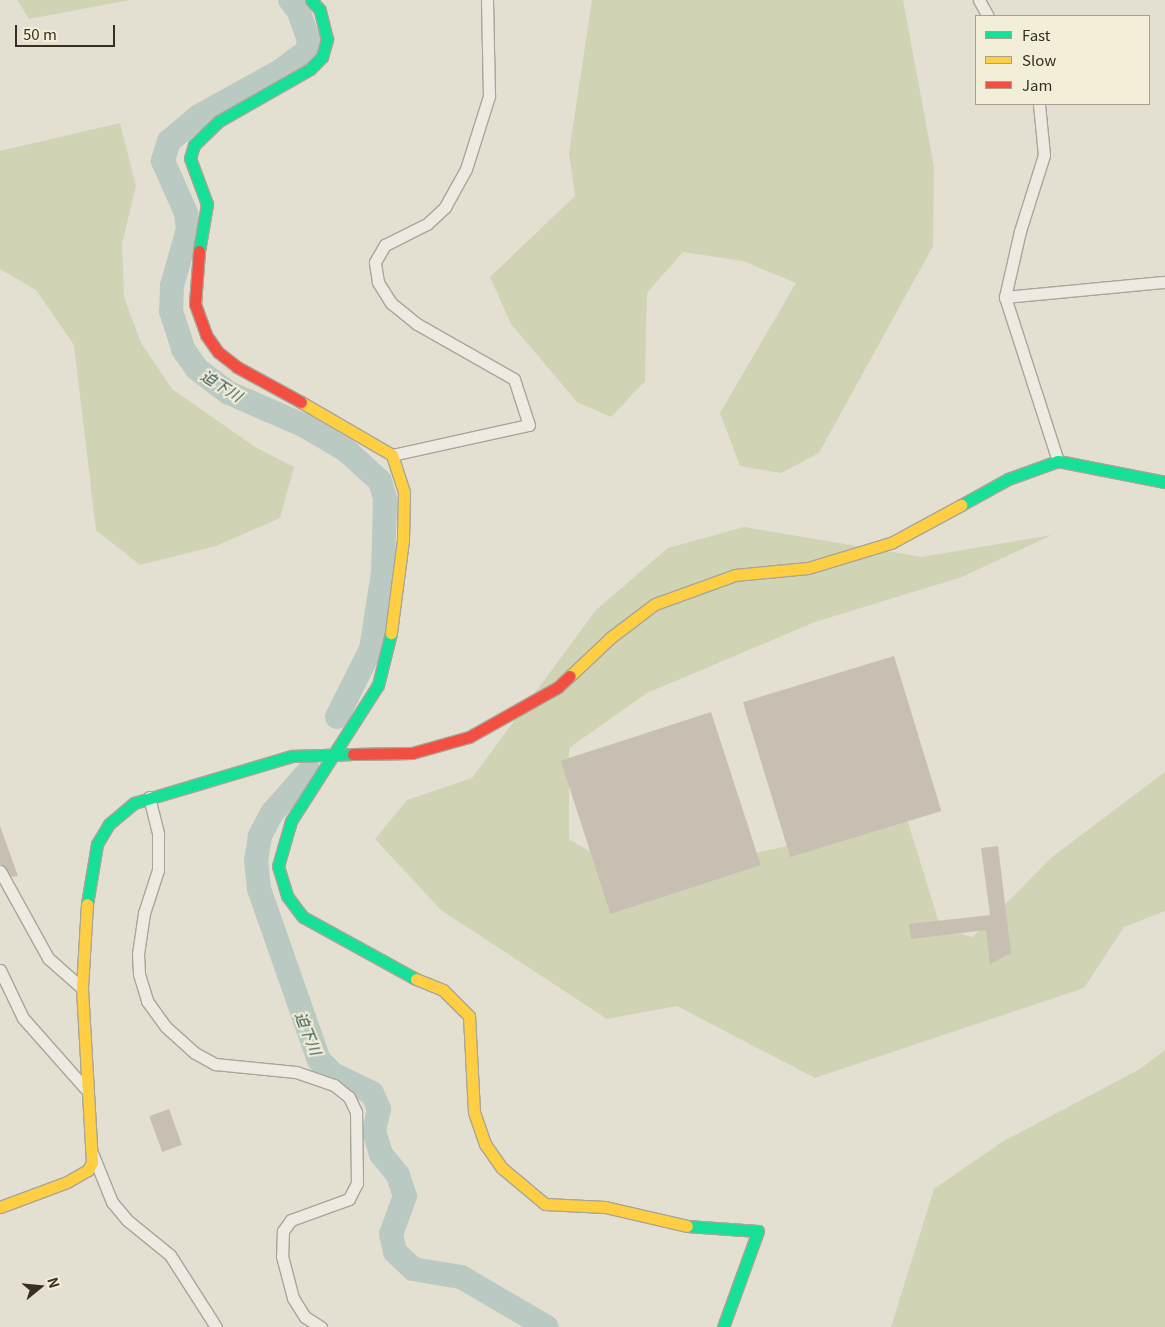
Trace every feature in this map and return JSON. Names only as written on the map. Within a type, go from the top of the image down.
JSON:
[{"type":"street","points":[[311,0],[320,10],[327,39],[322,56],[310,69],[219,121],[194,145],[190,158],[206,204],[194,282],[195,304],[206,335],[218,352],[237,367],[370,438],[392,455],[404,492],[397,605],[389,648],[378,685],[336,754],[304,797],[281,848],[278,866],[287,896],[303,917],[328,934],[392,969],[443,990],[458,1002],[469,1016],[474,1112],[485,1144],[502,1168],[545,1204],[644,1213],[688,1226],[758,1231],[724,1327]]},
{"type":"street","points":[[392,455],[529,425],[514,379],[417,324],[391,303],[378,282],[376,262],[385,245],[427,224],[445,207],[466,169],[489,96],[487,0]]},
{"type":"street","points":[[979,0],[987,15]]},
{"type":"street","points":[[1039,105],[1044,155],[1020,231],[1005,297],[1058,461]]},
{"type":"street","points":[[1005,297],[1165,282]]},
{"type":"street","points":[[0,1207],[80,1175],[92,1162],[85,1088],[82,988],[89,875],[97,844],[114,817],[149,797],[292,756],[412,753],[469,737],[558,686],[610,638],[663,601],[735,575],[808,568],[891,543],[1008,479],[1058,461],[1165,482]]},
{"type":"street","points":[[149,797],[158,834],[158,870],[144,913],[138,954],[139,974],[147,1001],[166,1027],[194,1053],[215,1064],[296,1072],[334,1085],[349,1097],[356,1112],[357,1183],[349,1199],[292,1220],[283,1231],[282,1256],[293,1298],[305,1317],[321,1327]]},
{"type":"street","points":[[0,872],[48,958],[82,988]]},
{"type":"street","points":[[0,970],[23,1018],[85,1088]]},
{"type":"street","points":[[92,1151],[112,1202],[127,1220],[170,1255],[216,1327]]},
{"type":"green space","points":[[17,0],[130,0],[29,19]]},
{"type":"green space","points":[[592,0],[903,0],[934,167],[933,246],[819,453],[781,473],[740,466],[720,413],[796,283],[743,261],[683,252],[647,293],[645,381],[611,417],[577,402],[511,324],[490,277],[575,196],[569,153]]},
{"type":"green space","points":[[120,123],[136,186],[122,244],[124,297],[141,343],[172,389],[255,447],[294,467],[280,518],[216,546],[140,565],[96,530],[74,345],[36,290],[0,269],[0,151]]},
{"type":"green space","points":[[744,527],[922,557],[1052,535],[962,577],[815,622],[647,693],[569,748],[569,839],[637,880],[907,819],[941,929],[973,937],[1052,857],[1165,772],[1165,911],[1124,927],[1084,988],[815,1078],[677,1006],[607,1019],[441,910],[375,839],[407,800],[472,778],[596,610],[668,548]]},
{"type":"green space","points":[[1165,1050],[1165,1327],[891,1327],[934,1189],[1002,1142],[1140,1069]]},
{"type":"building","points":[[894,656],[941,811],[790,857],[743,702]]},
{"type":"building","points":[[711,712],[761,865],[610,914],[561,761]]},
{"type":"building","points":[[0,826],[18,876],[12,877],[0,864]]},
{"type":"building","points":[[998,846],[1011,953],[990,964],[986,930],[911,939],[909,924],[990,915],[981,848]]},
{"type":"building","points":[[169,1109],[182,1145],[162,1152],[149,1116]]},
{"type":"waterway","name":"迫下川","points":[[290,0],[298,10],[309,40],[307,51],[282,70],[199,116],[169,141],[163,161],[186,213],[188,229],[172,286],[171,311],[183,349],[197,369],[229,393],[303,425],[347,451],[380,481],[385,499],[383,573],[371,649],[337,717]]},
{"type":"waterway","name":"迫下川","points":[[309,771],[272,813],[260,836],[256,860],[259,889],[319,1060],[333,1074],[372,1093],[379,1109],[374,1131],[381,1154],[398,1175],[405,1196],[391,1234],[395,1252],[413,1269],[461,1277],[547,1327]]},
{"type":"traffic: fast","points":[[199,251],[207,204],[190,158],[194,145],[219,121],[310,69],[322,57],[327,39],[320,10],[311,0]]},
{"type":"traffic: fast","points":[[961,505],[1008,479],[1058,461],[1165,482]]},
{"type":"traffic: fast","points":[[391,633],[378,685],[291,821],[278,866],[287,896],[303,917],[416,979]]},
{"type":"traffic: fast","points":[[87,904],[97,844],[109,824],[134,803],[292,756],[353,754]]},
{"type":"traffic: fast","points":[[687,1226],[758,1231],[723,1327]]},
{"type":"traffic: slow","points":[[301,402],[392,455],[404,492],[403,540],[391,633]]},
{"type":"traffic: slow","points":[[570,676],[610,638],[655,604],[735,575],[808,568],[891,543],[961,505]]},
{"type":"traffic: slow","points":[[0,1207],[67,1182],[88,1170],[92,1162],[82,988],[87,904]]},
{"type":"traffic: slow","points":[[416,979],[443,990],[469,1016],[474,1112],[485,1144],[502,1168],[545,1204],[605,1207],[687,1226]]},
{"type":"traffic: jam","points":[[199,251],[195,304],[206,335],[218,352],[237,367],[301,402]]},
{"type":"traffic: jam","points":[[353,754],[412,753],[469,737],[558,687],[570,676]]}]
